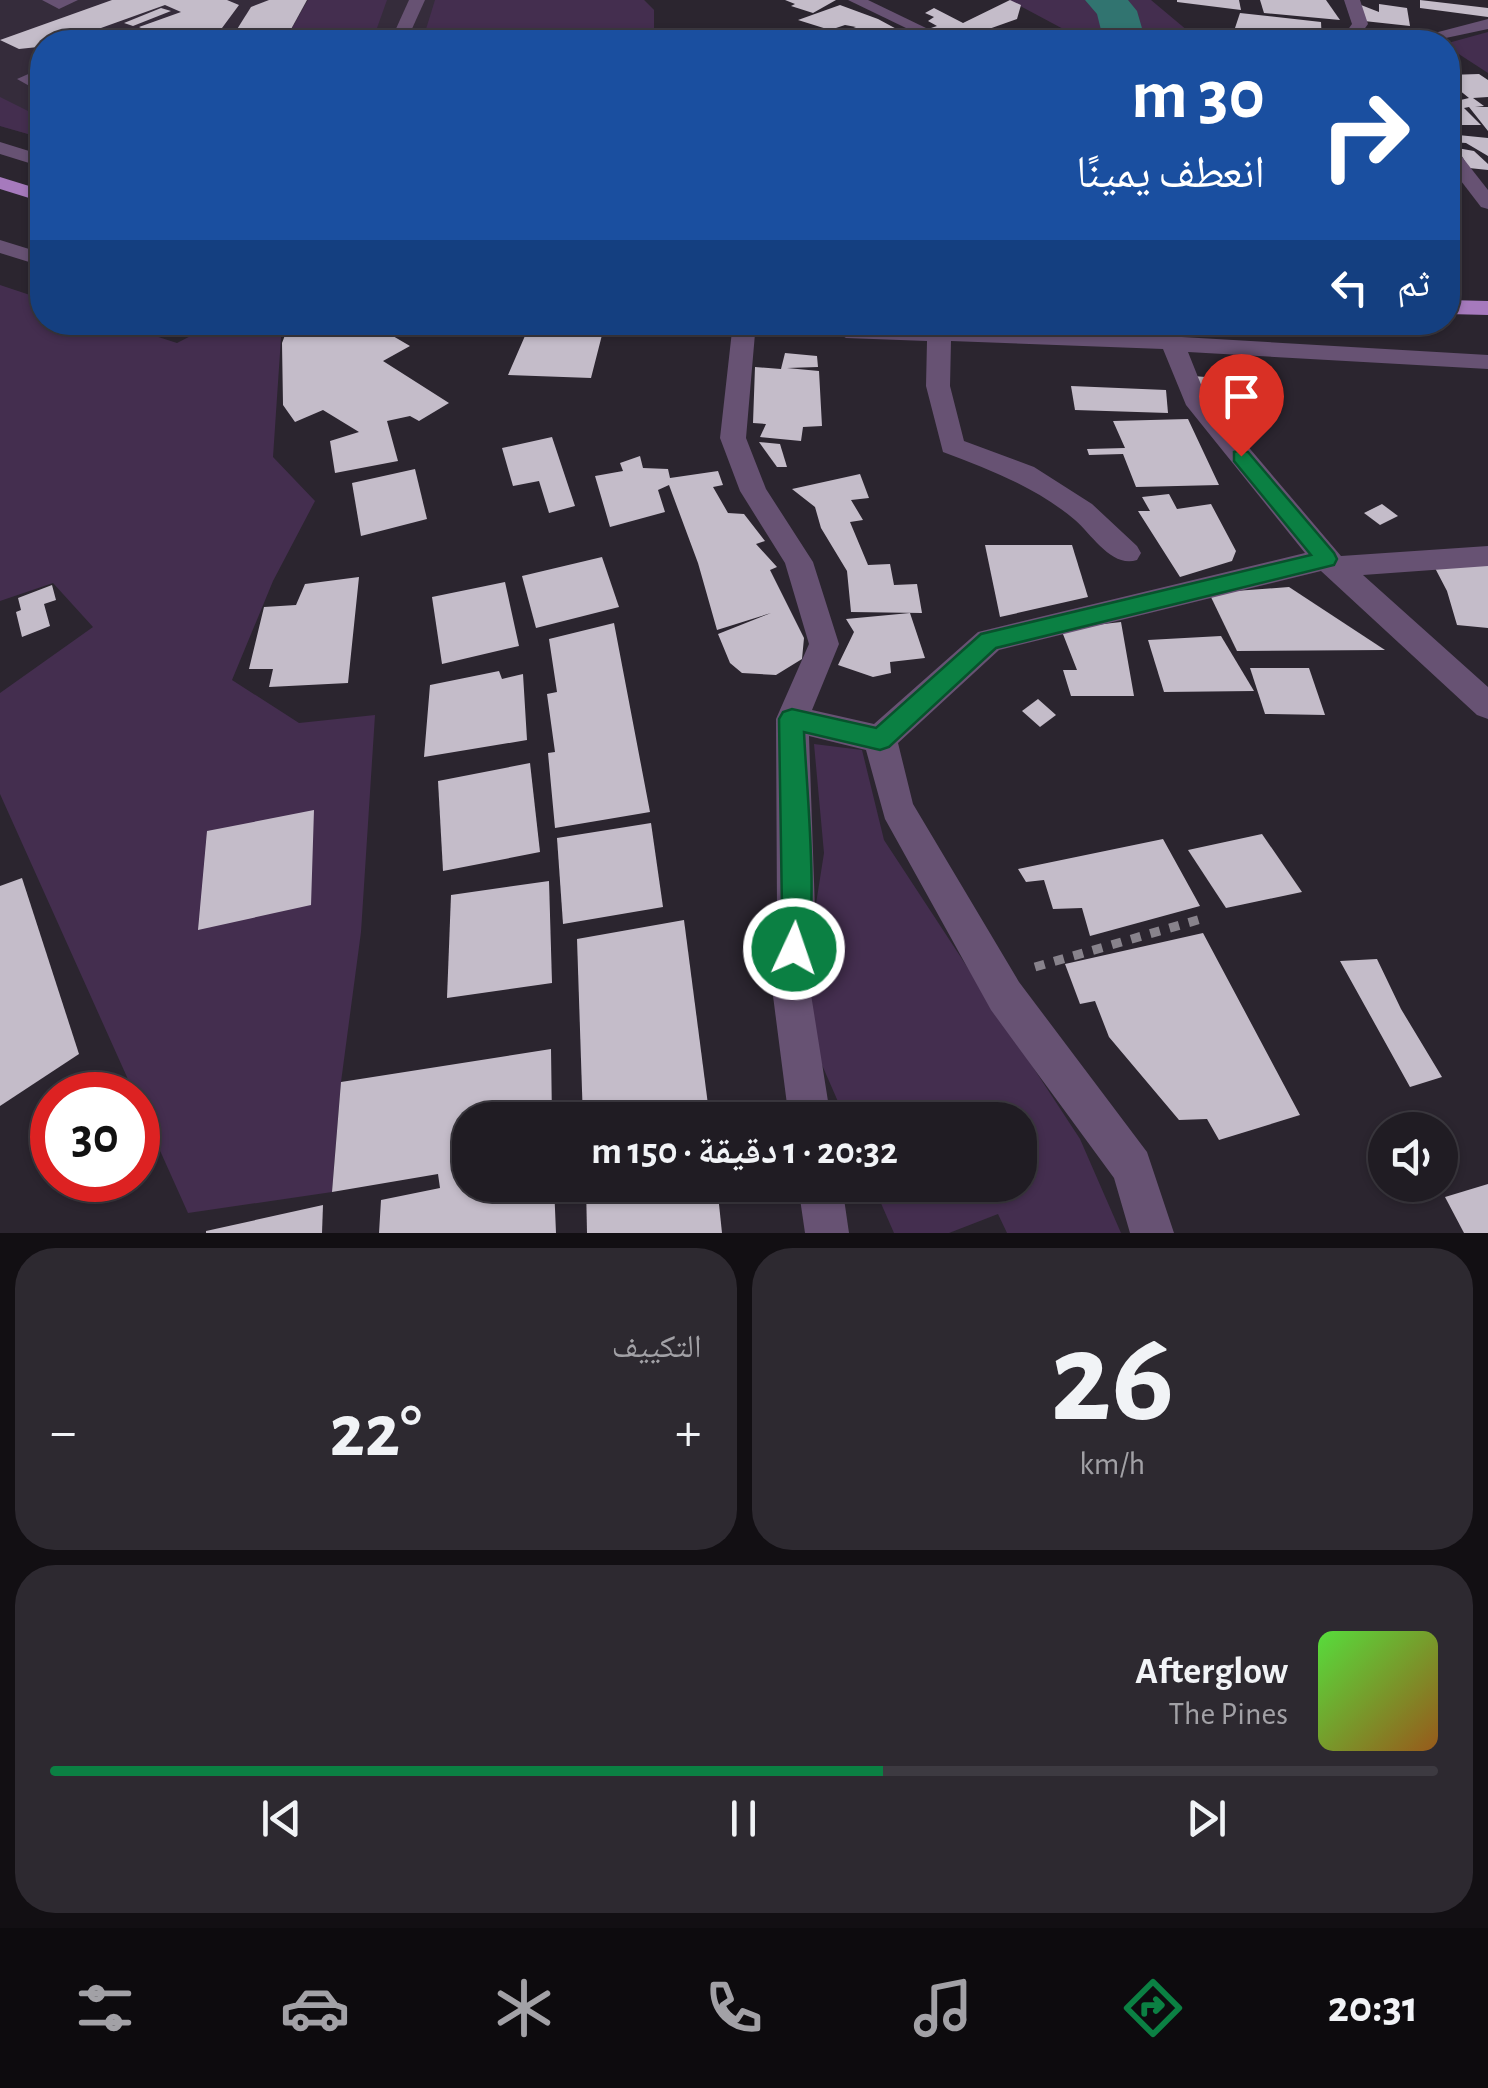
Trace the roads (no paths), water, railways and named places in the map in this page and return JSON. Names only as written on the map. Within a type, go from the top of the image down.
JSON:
[{"type":"main road","points":[[0,183],[30,192]]},
{"type":"main road","points":[[1460,307],[1488,308]]},
{"type":"street","points":[[50,0],[59,4],[70,0]]},
{"type":"street","points":[[403,30],[417,0]]},
{"type":"street","points":[[856,0],[922,30]]},
{"type":"street","points":[[1352,0],[1360,24],[1356,30]]},
{"type":"street","points":[[1460,30],[1488,24]]},
{"type":"street","points":[[0,148],[30,157]]},
{"type":"street","points":[[1460,167],[1488,203]]},
{"type":"street","points":[[0,246],[30,256]]},
{"type":"street","points":[[744,335],[733,438],[752,491],[798,562],[824,644],[792,719],[796,910],[791,988],[807,1102]]},
{"type":"street","points":[[920,335],[1170,336],[1488,362]]},
{"type":"street","points":[[939,336],[938,386],[952,446],[1024,473],[1082,510],[1127,553]]},
{"type":"street","points":[[1170,336],[1195,399],[1330,563],[1486,702]]},
{"type":"street","points":[[880,739],[989,640],[1330,563],[1488,556]]},
{"type":"street","points":[[792,719],[880,739]]},
{"type":"street","points":[[880,739],[898,808],[996,978],[1132,1167],[1152,1233]]},
{"type":"street","points":[[822,1202],[827,1233]]},
{"type":"waterway","points":[[1105,0],[1117,11],[1119,30]]}]
